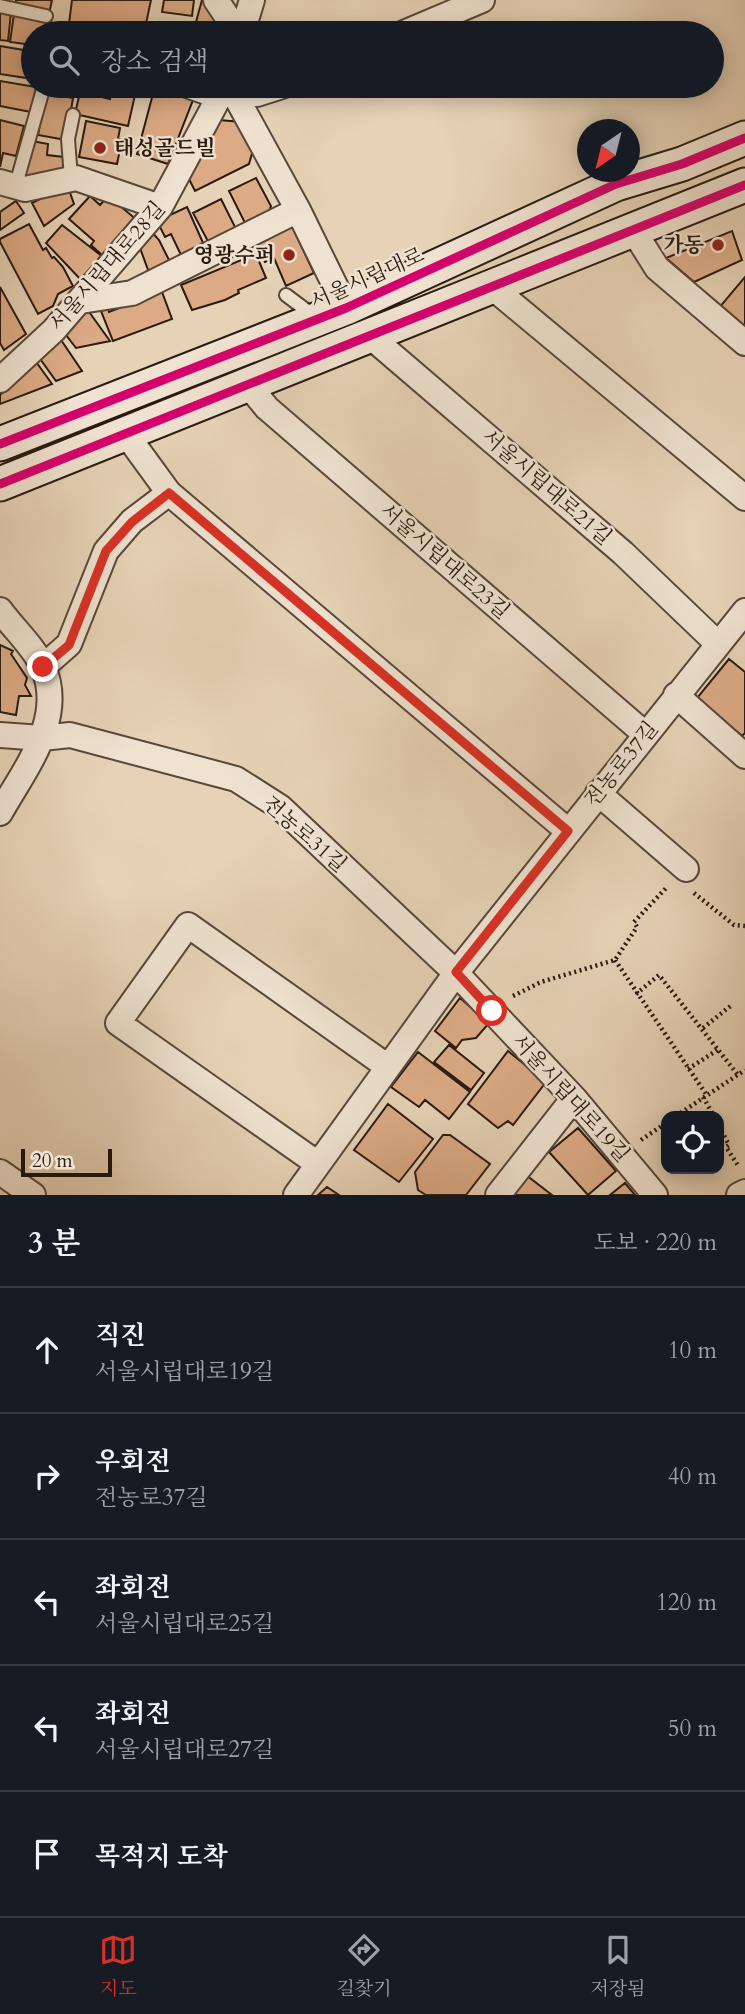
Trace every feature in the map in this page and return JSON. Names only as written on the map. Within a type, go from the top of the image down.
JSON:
[{"type":"main road","name":"서울시립대로","points":[[0,444],[332,314],[616,184],[682,164],[745,138]]},
{"type":"main road","points":[[0,484],[745,185]]},
{"type":"street","points":[[216,0],[231,21]]},
{"type":"street","points":[[244,21],[252,0]]},
{"type":"street","points":[[432,21],[482,0]]},
{"type":"street","name":"서울시립대로28길","points":[[0,380],[81,301],[160,207],[222,98]]},
{"type":"street","name":"서울시립대로","points":[[232,98],[298,210],[332,314]]},
{"type":"street","points":[[7,185],[71,178],[160,207]]},
{"type":"street","points":[[81,301],[132,293],[298,210]]},
{"type":"street","points":[[633,230],[657,268],[745,343]]},
{"type":"street","points":[[492,287],[745,498]]},
{"type":"street","name":"서울시립대로21길","points":[[371,337],[623,553],[718,644]]},
{"type":"street","name":"서울시립대로23길","points":[[248,385],[267,408],[645,734]]},
{"type":"street","points":[[127,434],[169,493],[568,831]]},
{"type":"street","points":[[43,667],[69,645],[106,551],[132,522],[169,493]]},
{"type":"street","points":[[0,610],[43,667],[51,710],[42,738],[0,813]]},
{"type":"street","name":"전농로37길","points":[[296,1195],[456,972],[745,611]]},
{"type":"street","points":[[676,695],[745,756]]},
{"type":"street","name":"전농로31길","points":[[0,735],[42,738],[70,734],[236,779],[280,807],[456,972]]},
{"type":"street","points":[[598,793],[686,877]]},
{"type":"street","points":[[318,1164],[118,1023],[188,925],[388,1067]]},
{"type":"street","name":"서울시립대로19길","points":[[456,972],[574,1098],[655,1195]]},
{"type":"street","points":[[498,1195],[574,1098]]},
{"type":"street","points":[[0,1172],[33,1195]]},
{"type":"street","points":[[739,1195],[745,1192]]},
{"type":"lane","points":[[0,6],[46,16]]},
{"type":"lane","points":[[7,185],[40,98]]},
{"type":"lane","points":[[71,178],[68,139],[73,115]]},
{"type":"lane","name":"서울시립대로","points":[[286,295],[332,314]]},
{"type":"path","points":[[686,877],[734,925],[745,926]]},
{"type":"path","points":[[492,1011],[541,982],[615,960],[637,927],[635,922],[667,887]]},
{"type":"path","points":[[615,960],[688,1069],[711,1111]]},
{"type":"path","points":[[636,994],[659,975],[704,1028],[738,1075]]},
{"type":"path","points":[[704,1028],[733,1004]]},
{"type":"path","points":[[688,1069],[719,1049]]},
{"type":"path","points":[[683,1111],[745,1070]]},
{"type":"path","points":[[724,1136],[729,1145],[726,1147],[745,1177]]},
{"type":"building","points":[[16,0],[52,0],[49,14],[15,8]]},
{"type":"building","points":[[72,0],[151,0],[147,21],[69,21]]},
{"type":"building","points":[[164,0],[194,0],[192,16],[162,12]]},
{"type":"building","points":[[202,0],[210,0],[221,21],[196,21]]},
{"type":"building","points":[[0,11],[11,12],[8,41],[0,40]]},
{"type":"building","points":[[14,14],[49,19],[21,21],[21,43],[10,42]]},
{"type":"building","points":[[0,46],[21,50],[21,77],[0,74]]},
{"type":"building","points":[[0,81],[21,84],[21,98],[34,98],[31,112],[0,106]]},
{"type":"building","points":[[45,98],[73,98],[66,140],[38,135]]},
{"type":"building","points":[[79,98],[134,98],[128,126],[75,114]]},
{"type":"building","points":[[152,98],[193,100],[168,164],[137,154]]},
{"type":"building","points":[[0,120],[24,126],[16,156],[3,153],[0,167]]},
{"type":"building","points":[[219,120],[242,122],[255,143],[249,164],[195,191],[188,177]]},
{"type":"building","name":"태성골드빌","points":[[86,121],[120,128],[118,139],[122,140],[117,164],[79,157]]},
{"type":"building","points":[[32,141],[48,144],[47,155],[64,157],[62,176],[23,176]]},
{"type":"building","points":[[256,178],[271,206],[266,220],[248,229],[229,191]]},
{"type":"building","points":[[58,190],[69,190],[74,204],[44,226],[32,203]]},
{"type":"building","points":[[90,196],[100,205],[108,196],[137,220],[104,257],[91,245],[94,241],[69,219]]},
{"type":"building","points":[[221,199],[238,233],[211,247],[193,213]]},
{"type":"building","points":[[16,201],[24,213],[0,230],[0,212]]},
{"type":"building","points":[[187,207],[204,245],[181,255],[171,234],[165,237],[157,221]]},
{"type":"building","points":[[290,222],[314,273],[286,286],[274,258],[265,262],[254,239]]},
{"type":"building","points":[[29,224],[43,250],[46,248],[52,258],[63,267],[73,286],[58,294],[53,306],[38,314],[0,242],[0,239]]},
{"type":"building","points":[[62,225],[103,257],[82,281],[46,243]]},
{"type":"building","points":[[151,231],[159,240],[173,268],[151,278],[140,248]]},
{"type":"building","name":"가동","points":[[732,231],[742,260],[694,282],[666,258]]},
{"type":"building","points":[[256,254],[266,278],[238,290],[239,293],[225,300],[192,310],[181,285]]},
{"type":"building","points":[[745,277],[745,330],[718,309]]},
{"type":"building","points":[[0,287],[26,334],[4,350],[0,343]]},
{"type":"building","points":[[162,292],[172,319],[113,341],[101,311],[108,308],[109,312]]},
{"type":"building","points":[[87,309],[110,341],[76,348],[63,331]]},
{"type":"building","points":[[59,337],[82,371],[56,381],[38,356]]},
{"type":"building","points":[[34,359],[52,384],[0,404],[0,395]]},
{"type":"building","points":[[0,645],[13,651],[11,654],[27,678],[25,685],[31,696],[19,696],[16,715],[0,712]]},
{"type":"building","points":[[729,659],[745,672],[745,733],[742,736],[697,698]]},
{"type":"building","points":[[460,998],[489,1023],[476,1038],[462,1040],[456,1048],[435,1031]]},
{"type":"building","points":[[449,1045],[484,1073],[471,1090],[434,1062]]},
{"type":"building","points":[[508,1051],[546,1082],[513,1125],[508,1121],[498,1128],[468,1104]]},
{"type":"building","points":[[418,1052],[470,1092],[449,1119],[425,1100],[419,1107],[391,1087]]},
{"type":"building","points":[[388,1104],[433,1139],[399,1182],[354,1150]]},
{"type":"building","points":[[578,1128],[616,1171],[588,1195],[549,1152]]},
{"type":"building","points":[[443,1135],[450,1135],[490,1164],[466,1195],[426,1195],[418,1190],[415,1172]]},
{"type":"building","points":[[526,1175],[552,1195],[512,1195]]},
{"type":"building","points":[[625,1183],[635,1195],[610,1195]]},
{"type":"building","points":[[327,1187],[339,1195],[318,1195]]},
{"type":"cycle path","points":[[0,444],[346,308],[616,184],[682,164],[745,138]]},
{"type":"cycle path","points":[[0,484],[745,185]]},
{"type":"place","name":"태성골드빌","points":[[100,148]]},
{"type":"place","name":"가동","points":[[718,245]]},
{"type":"place","name":"영광수퍼","points":[[289,255]]},
{"type":"route","points":[[43,667],[69,645],[106,551],[132,522],[169,493],[568,831],[456,972],[492,1011]]}]
